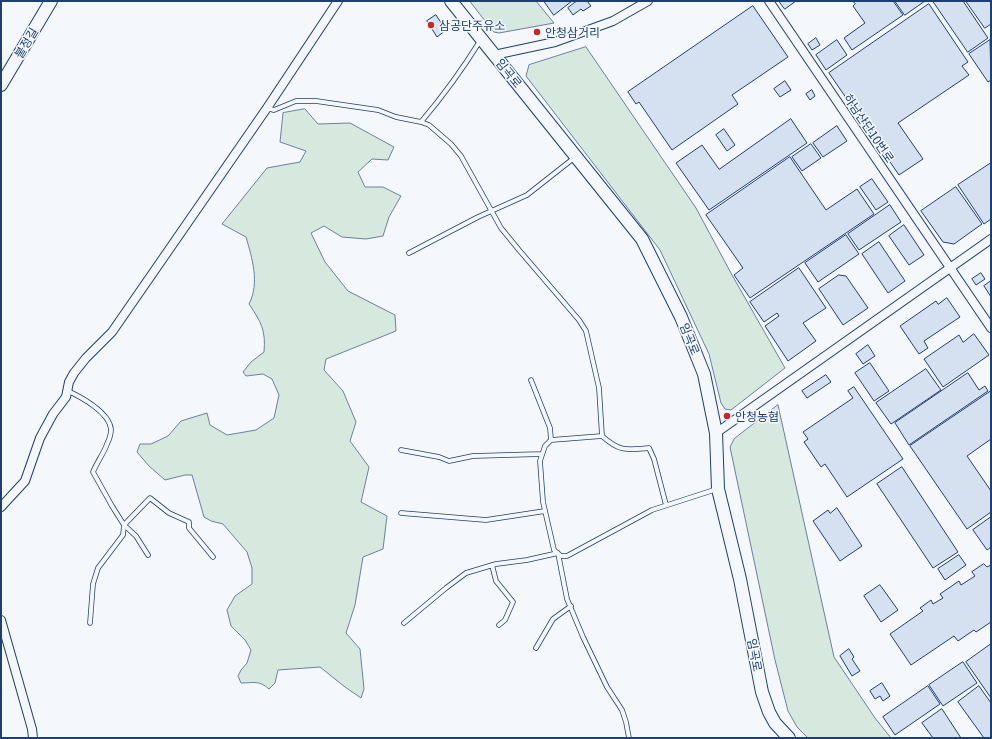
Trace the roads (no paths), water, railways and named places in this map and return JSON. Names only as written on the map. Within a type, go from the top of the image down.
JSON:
[{"type":"main road","name":"불정길","points":[[1,85],[51,1]]},
{"type":"main road","name":"임곡로","points":[[451,1],[642,239],[681,317],[704,374],[716,433],[718,489],[740,579],[762,692],[769,712],[775,723],[789,738]]},
{"type":"street","points":[[1,507],[25,481],[40,438],[53,414],[66,397],[69,382],[74,373],[86,358],[112,332],[267,108],[338,1]]},
{"type":"street","points":[[494,55],[555,42],[613,21],[648,1]]},
{"type":"street","name":"하남산단10번로","points":[[769,1],[991,328]]},
{"type":"street","points":[[716,433],[991,239]]},
{"type":"street","points":[[1,620],[32,729],[33,738]]},
{"type":"lane","points":[[421,122],[451,85],[482,39]]},
{"type":"lane","points":[[267,108],[274,110],[296,101],[316,101],[378,110],[404,119],[421,122],[429,125],[437,131],[461,156],[501,228],[518,250],[579,320],[586,331],[599,388],[602,436],[611,444],[620,449],[630,450],[649,448],[654,459],[666,505]]},
{"type":"lane","points":[[409,253],[491,211],[526,195],[576,157]]},
{"type":"lane","points":[[531,380],[550,428],[552,440]]},
{"type":"lane","points":[[67,391],[90,403],[102,413],[110,424],[111,430],[107,445],[93,472],[124,525],[136,536],[148,555]]},
{"type":"lane","points":[[602,436],[552,440],[545,446],[542,454],[540,461],[543,502],[554,550],[561,556],[567,556],[652,510],[718,489]]},
{"type":"lane","points":[[401,450],[428,454],[449,461],[473,456],[542,454]]},
{"type":"lane","points":[[90,623],[95,575],[101,563],[123,535],[124,525],[150,498],[169,513],[189,522],[189,528],[213,557]]},
{"type":"lane","points":[[401,513],[486,520],[545,511]]},
{"type":"lane","points":[[404,623],[466,573],[492,565],[527,560],[558,553]]},
{"type":"lane","points":[[558,553],[568,599],[607,686],[622,710],[629,738]]},
{"type":"lane","points":[[492,565],[496,581],[513,602],[505,620],[499,625]]},
{"type":"lane","points":[[536,648],[553,619],[571,606]]},
{"type":"place","name":"삼공단주유소","points":[[431,25]]},
{"type":"place","name":"안청삼거리","points":[[537,32]]},
{"type":"place","name":"안청농협","points":[[727,416]]}]
